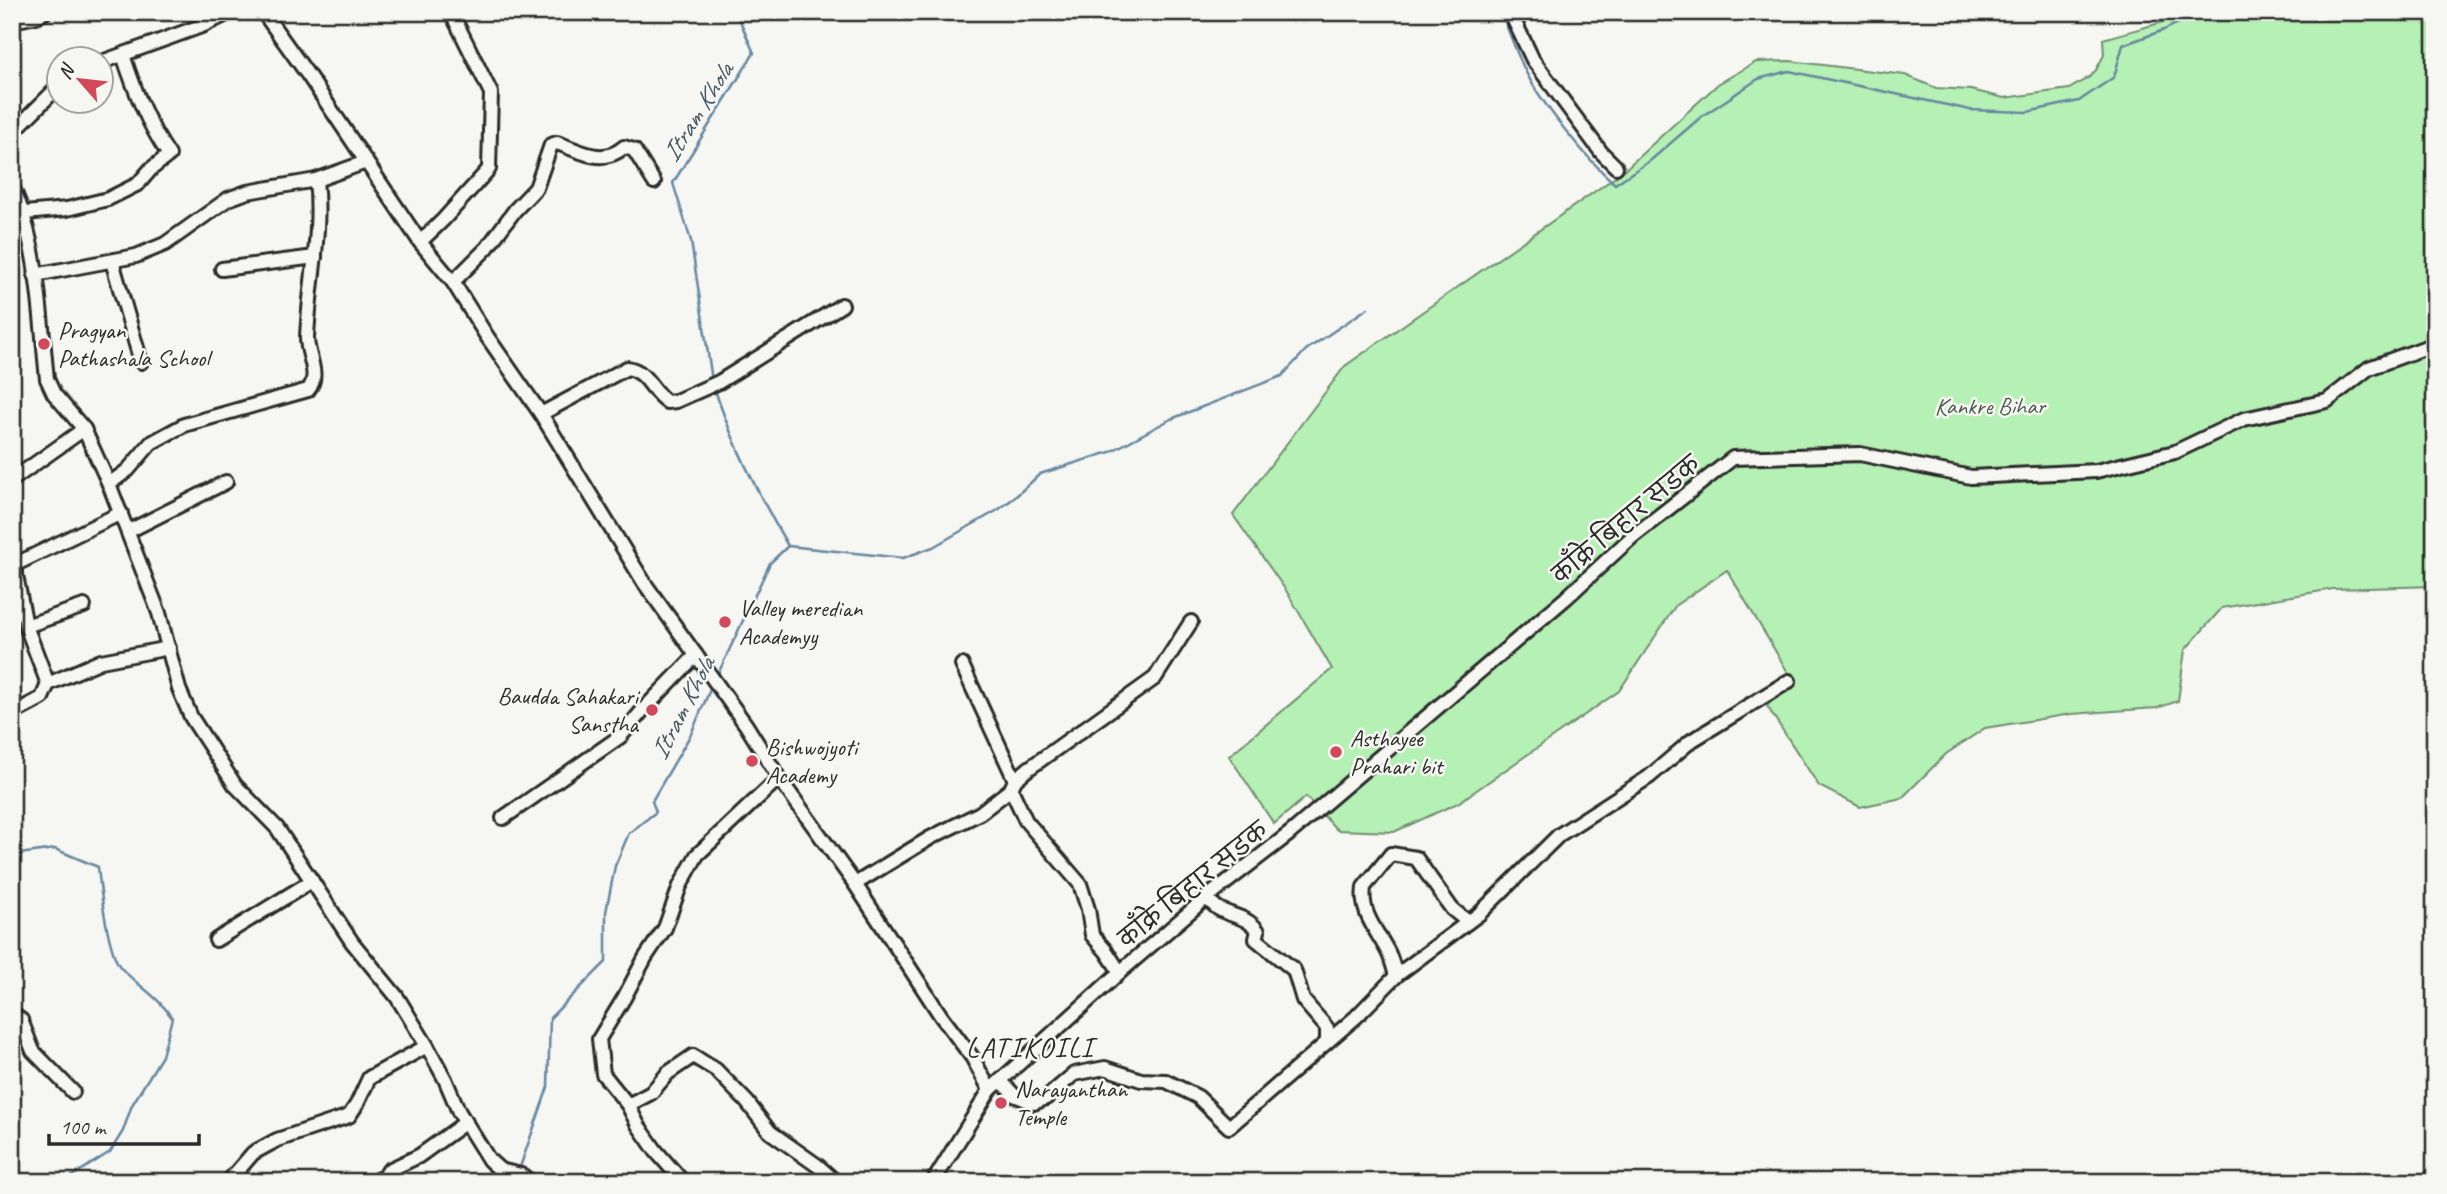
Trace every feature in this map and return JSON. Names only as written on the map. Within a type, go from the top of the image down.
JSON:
[{"type":"street","points":[[12,21],[45,12]]},
{"type":"street","points":[[116,57],[204,25],[231,12]]},
{"type":"street","points":[[263,12],[420,242],[453,282],[541,414],[645,584],[746,725],[941,1016],[972,1057],[990,1090],[933,1182]]},
{"type":"street","points":[[420,242],[489,169],[491,93],[451,12]]},
{"type":"street","points":[[1510,12],[1533,60],[1601,152],[1616,167]]},
{"type":"street","points":[[24,213],[67,209],[108,200],[138,184],[150,169],[169,155],[151,129],[123,55]]},
{"type":"street","points":[[12,133],[46,99]]},
{"type":"street","points":[[453,282],[487,248],[515,210],[536,188],[551,145],[557,143],[599,158],[614,155],[624,147],[634,150],[654,182]]},
{"type":"street","points":[[36,275],[136,256],[165,244],[228,200],[247,192],[316,180],[366,162]]},
{"type":"street","points":[[109,484],[128,470],[150,443],[184,425],[308,390],[313,384],[314,375],[307,345],[308,300],[315,257],[316,180]]},
{"type":"street","points":[[12,186],[24,213],[36,275],[47,379],[54,394],[84,429],[109,484],[129,531],[169,648],[178,689],[191,717],[235,785],[276,828],[352,942],[397,997],[427,1046],[459,1112],[495,1167],[522,1176]]},
{"type":"street","points":[[222,270],[315,257]]},
{"type":"street","points":[[112,261],[141,362]]},
{"type":"street","points":[[541,414],[627,368],[642,373],[662,399],[667,402],[676,401],[713,384],[842,305]]},
{"type":"street","name":"काँक्रे बिहार सडक","points":[[990,1090],[1119,972],[1206,898],[1289,834],[1566,598],[1632,537],[1733,458],[1860,454],[1971,477],[2096,471],[2175,452],[2244,419],[2327,401],[2370,368],[2435,344]]},
{"type":"street","points":[[12,480],[84,429]]},
{"type":"street","points":[[129,531],[226,482]]},
{"type":"street","points":[[48,684],[26,626],[13,565],[121,513]]},
{"type":"street","points":[[26,626],[84,607]]},
{"type":"street","points":[[855,884],[930,838],[980,813],[1013,784],[1155,678],[1191,622]]},
{"type":"street","points":[[12,714],[42,698],[48,684],[101,661],[169,648]]},
{"type":"street","points":[[503,818],[621,736],[642,710],[696,655]]},
{"type":"street","points":[[962,665],[1026,821],[1080,884],[1092,935],[1119,972]]},
{"type":"street","points":[[1002,1081],[1014,1095],[1034,1103],[1046,1098],[1074,1074],[1105,1068],[1141,1080],[1166,1081],[1198,1097],[1229,1127],[1356,1017],[1396,976],[1468,922],[1559,835],[1649,777],[1691,741],[1788,681]]},
{"type":"street","points":[[683,1182],[656,1151],[628,1105],[603,1074],[598,1039],[665,928],[680,886],[697,855],[779,778]]},
{"type":"street","points":[[1396,976],[1389,954],[1372,927],[1364,905],[1363,892],[1364,887],[1391,854],[1416,858],[1452,909],[1468,922]]},
{"type":"street","points":[[216,940],[312,881]]},
{"type":"street","points":[[1206,898],[1217,908],[1253,924],[1258,931],[1256,939],[1294,970],[1303,1000],[1327,1028],[1326,1042]]},
{"type":"street","points":[[12,1014],[21,1020],[33,1051],[73,1091]]},
{"type":"street","points":[[229,1182],[253,1153],[277,1140],[349,1116],[369,1078],[427,1046]]},
{"type":"street","points":[[628,1105],[651,1093],[668,1073],[693,1056],[716,1070],[747,1102],[770,1132],[836,1182]]},
{"type":"street","points":[[373,1182],[385,1176],[389,1170],[419,1156],[466,1122]]},
{"type":"street","points":[[498,1182],[522,1176]]},
{"type":"green space","name":"Kankre Bihar","points":[[2199,12],[2435,12],[2435,586],[2333,589],[2222,608],[2185,650],[2178,701],[2157,708],[2071,714],[1985,728],[1946,754],[1902,798],[1860,807],[1819,786],[1767,706],[1792,679],[1727,570],[1676,605],[1619,691],[1458,803],[1394,832],[1337,830],[1306,797],[1274,824],[1229,756],[1332,669],[1287,592],[1233,515],[1345,366],[1621,173],[1718,84],[1756,62],[1790,61],[1905,75],[1936,88],[1971,90],[2004,98],[2069,89],[2096,70],[2104,55],[2103,39]]},
{"type":"waterway","name":"Itram Khola","points":[[712,380],[691,241],[673,183],[754,53],[736,12]]},
{"type":"waterway","points":[[1501,12],[1531,82],[1578,146],[1615,184],[1651,160],[1701,117],[1758,79],[1789,71],[1970,110],[2027,112],[2079,101],[2114,77],[2123,45],[2164,30],[2201,12]]},
{"type":"waterway","points":[[788,546],[903,558],[933,547],[998,510],[1040,474],[1110,452],[1171,419],[1282,376],[1306,350],[1368,308]]},
{"type":"waterway","name":"Itram Khola","points":[[715,390],[747,470],[788,546],[770,563],[717,676]]},
{"type":"waterway","name":"Itram Khola","points":[[519,1170],[548,1087],[550,1018],[606,962],[606,912],[615,866],[629,833],[656,812],[652,801],[691,734],[712,685]]},
{"type":"waterway","points":[[12,855],[55,849],[98,867],[105,920],[116,960],[172,1018],[162,1056],[132,1105],[123,1131],[110,1152],[63,1182]]},
{"type":"place","name":"Pragyan Pathashala School","points":[[44,344]]},
{"type":"place","name":"Valley meredian Academyy","points":[[725,622]]},
{"type":"place","name":"Baudda Sahakari Sanstha","points":[[652,710]]},
{"type":"place","name":"Asthayee Prahari bit","points":[[1336,752]]},
{"type":"place","name":"Bishwojyoti Academy","points":[[752,761]]},
{"type":"place","name":"Narayanthan Temple","points":[[1001,1103]]},
{"type":"district","name":"LATIKOILI","points":[[1030,1047]]}]
